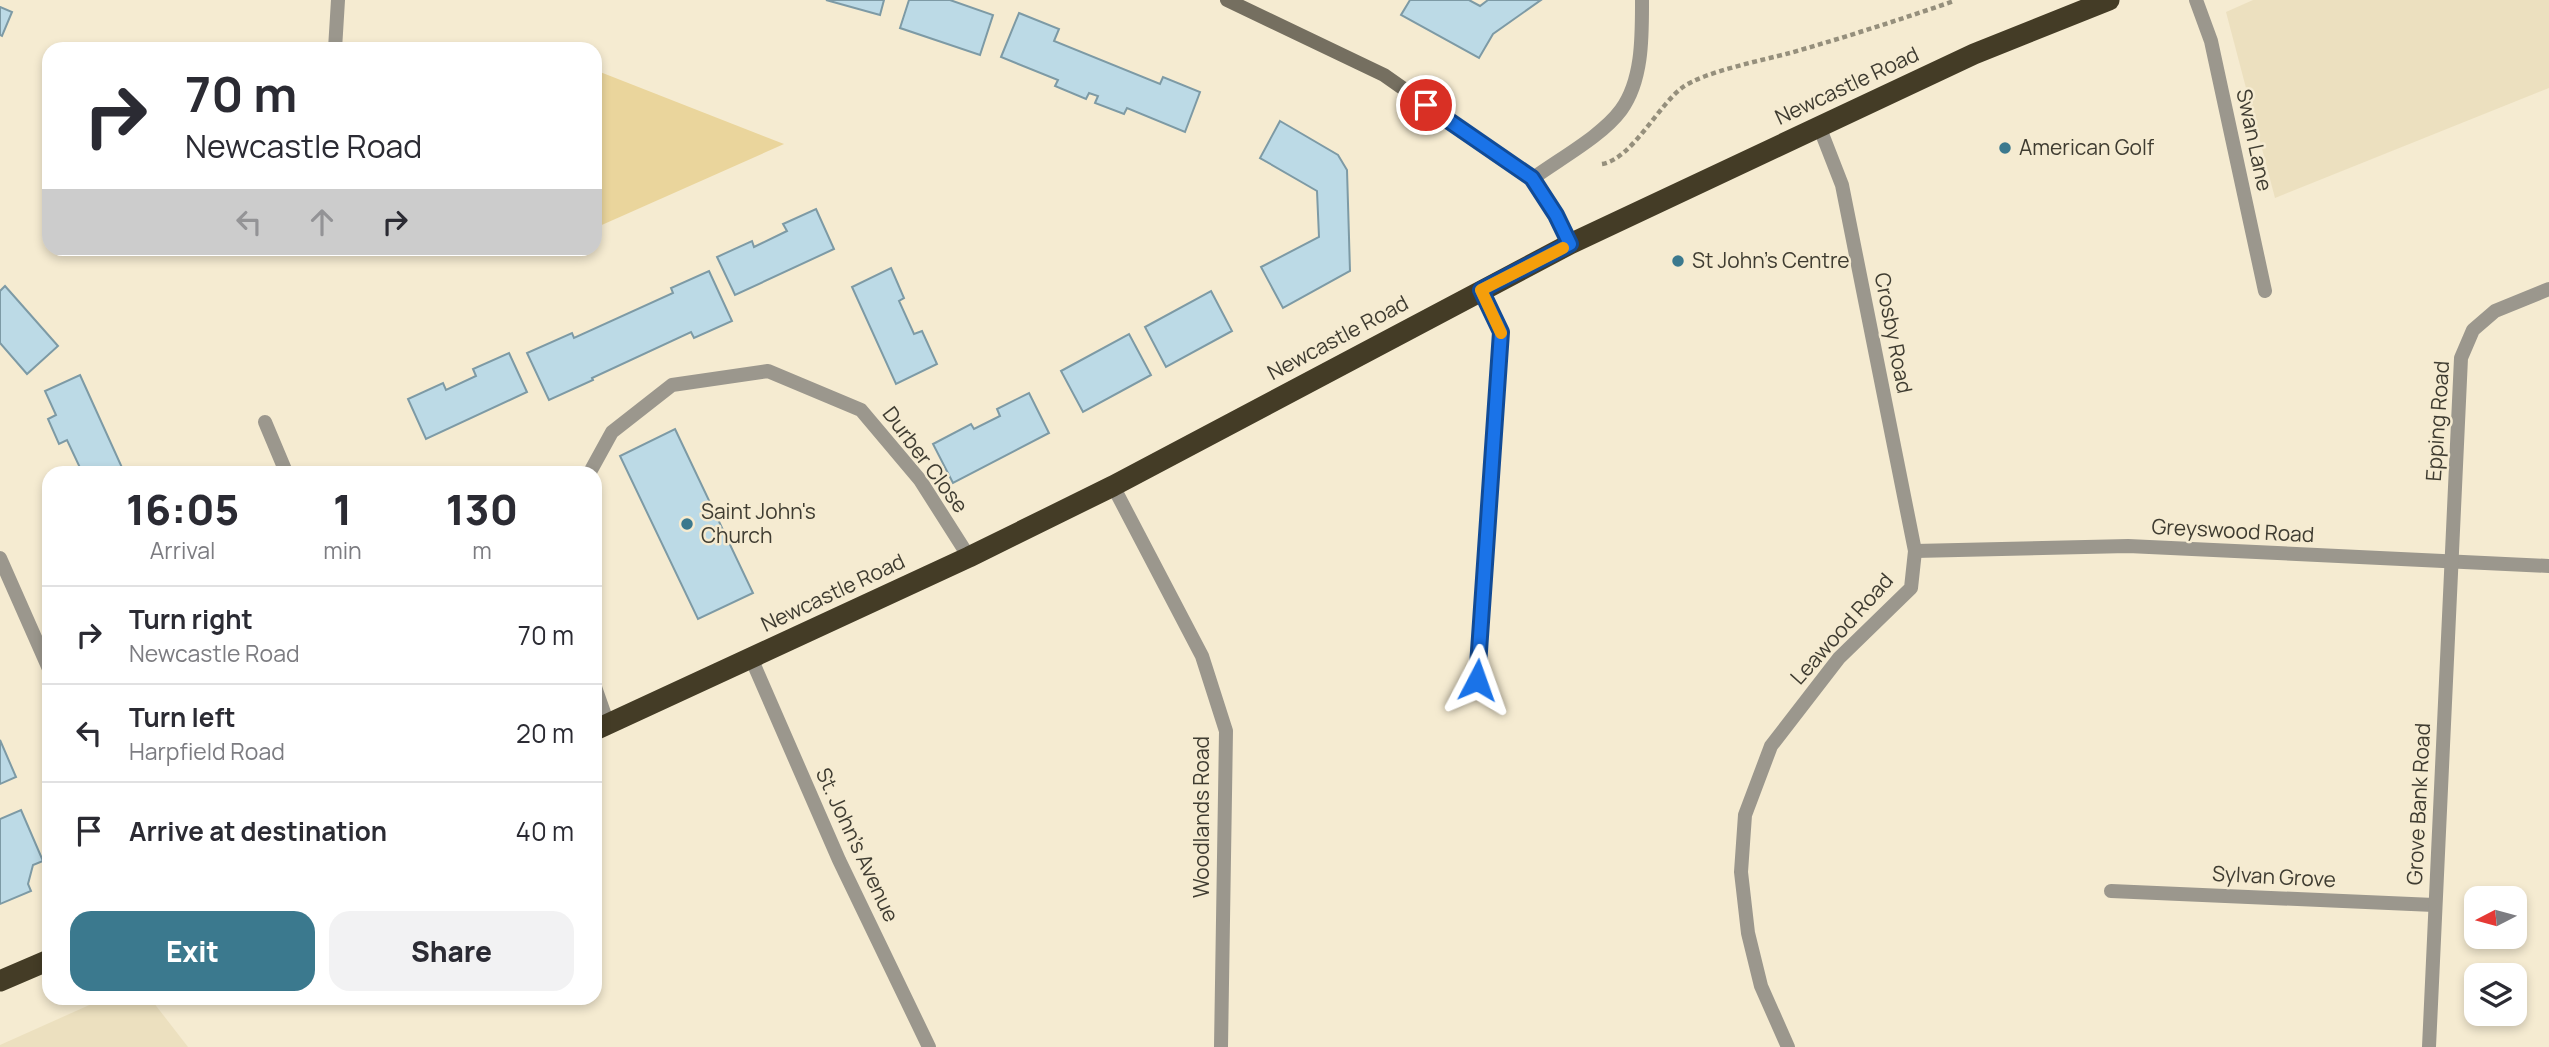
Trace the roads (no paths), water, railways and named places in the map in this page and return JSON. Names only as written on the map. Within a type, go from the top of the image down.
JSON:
[{"type":"highway","name":"Newcastle Road","points":[[602,727],[969,557],[1113,486],[1570,244],[1974,54],[2109,0]]},
{"type":"highway","points":[[0,981],[42,963]]},
{"type":"street","points":[[335,42],[338,0]]},
{"type":"street","points":[[1227,0],[1384,75],[1532,178],[1556,215],[1570,244]]},
{"type":"street","points":[[1532,178],[1600,131],[1621,110],[1636,78],[1642,0]]},
{"type":"street","name":"Swan Lane","points":[[2196,0],[2211,41],[2265,291]]},
{"type":"street","name":"Crosby Road","points":[[1819,126],[1842,185],[1915,551]]},
{"type":"street","name":"Epping Road","points":[[2452,562],[2461,358],[2473,330],[2495,310],[2549,289]]},
{"type":"street","points":[[1477,680],[1501,332],[1481,290]]},
{"type":"street","name":"Durber Close","points":[[593,466],[612,432],[672,385],[768,371],[861,410],[920,480],[969,557]]},
{"type":"street","points":[[265,422],[283,466]]},
{"type":"street","name":"Woodlands Road","points":[[1113,486],[1202,656],[1226,731],[1221,1047]]},
{"type":"street","name":"Greyswood Road","points":[[1915,551],[2128,546],[2549,566]]},
{"type":"street","name":"Leawood Road","points":[[1788,1047],[1761,986],[1748,933],[1741,872],[1745,815],[1771,746],[1839,658],[1911,588],[1915,551]]},
{"type":"street","points":[[0,558],[42,653]]},
{"type":"street","name":"Grove Bank Road","points":[[2429,1047],[2452,562]]},
{"type":"street","name":"St. John's Avenue","points":[[751,658],[839,860],[929,1047]]},
{"type":"street","name":"Sylvan Grove","points":[[2111,891],[2434,905]]},
{"type":"place","name":"American Golf","points":[[2005,148]]},
{"type":"place","name":"St John's Centre","points":[[1678,261]]},
{"type":"place","name":"Saint John's Church","points":[[687,524]]}]
